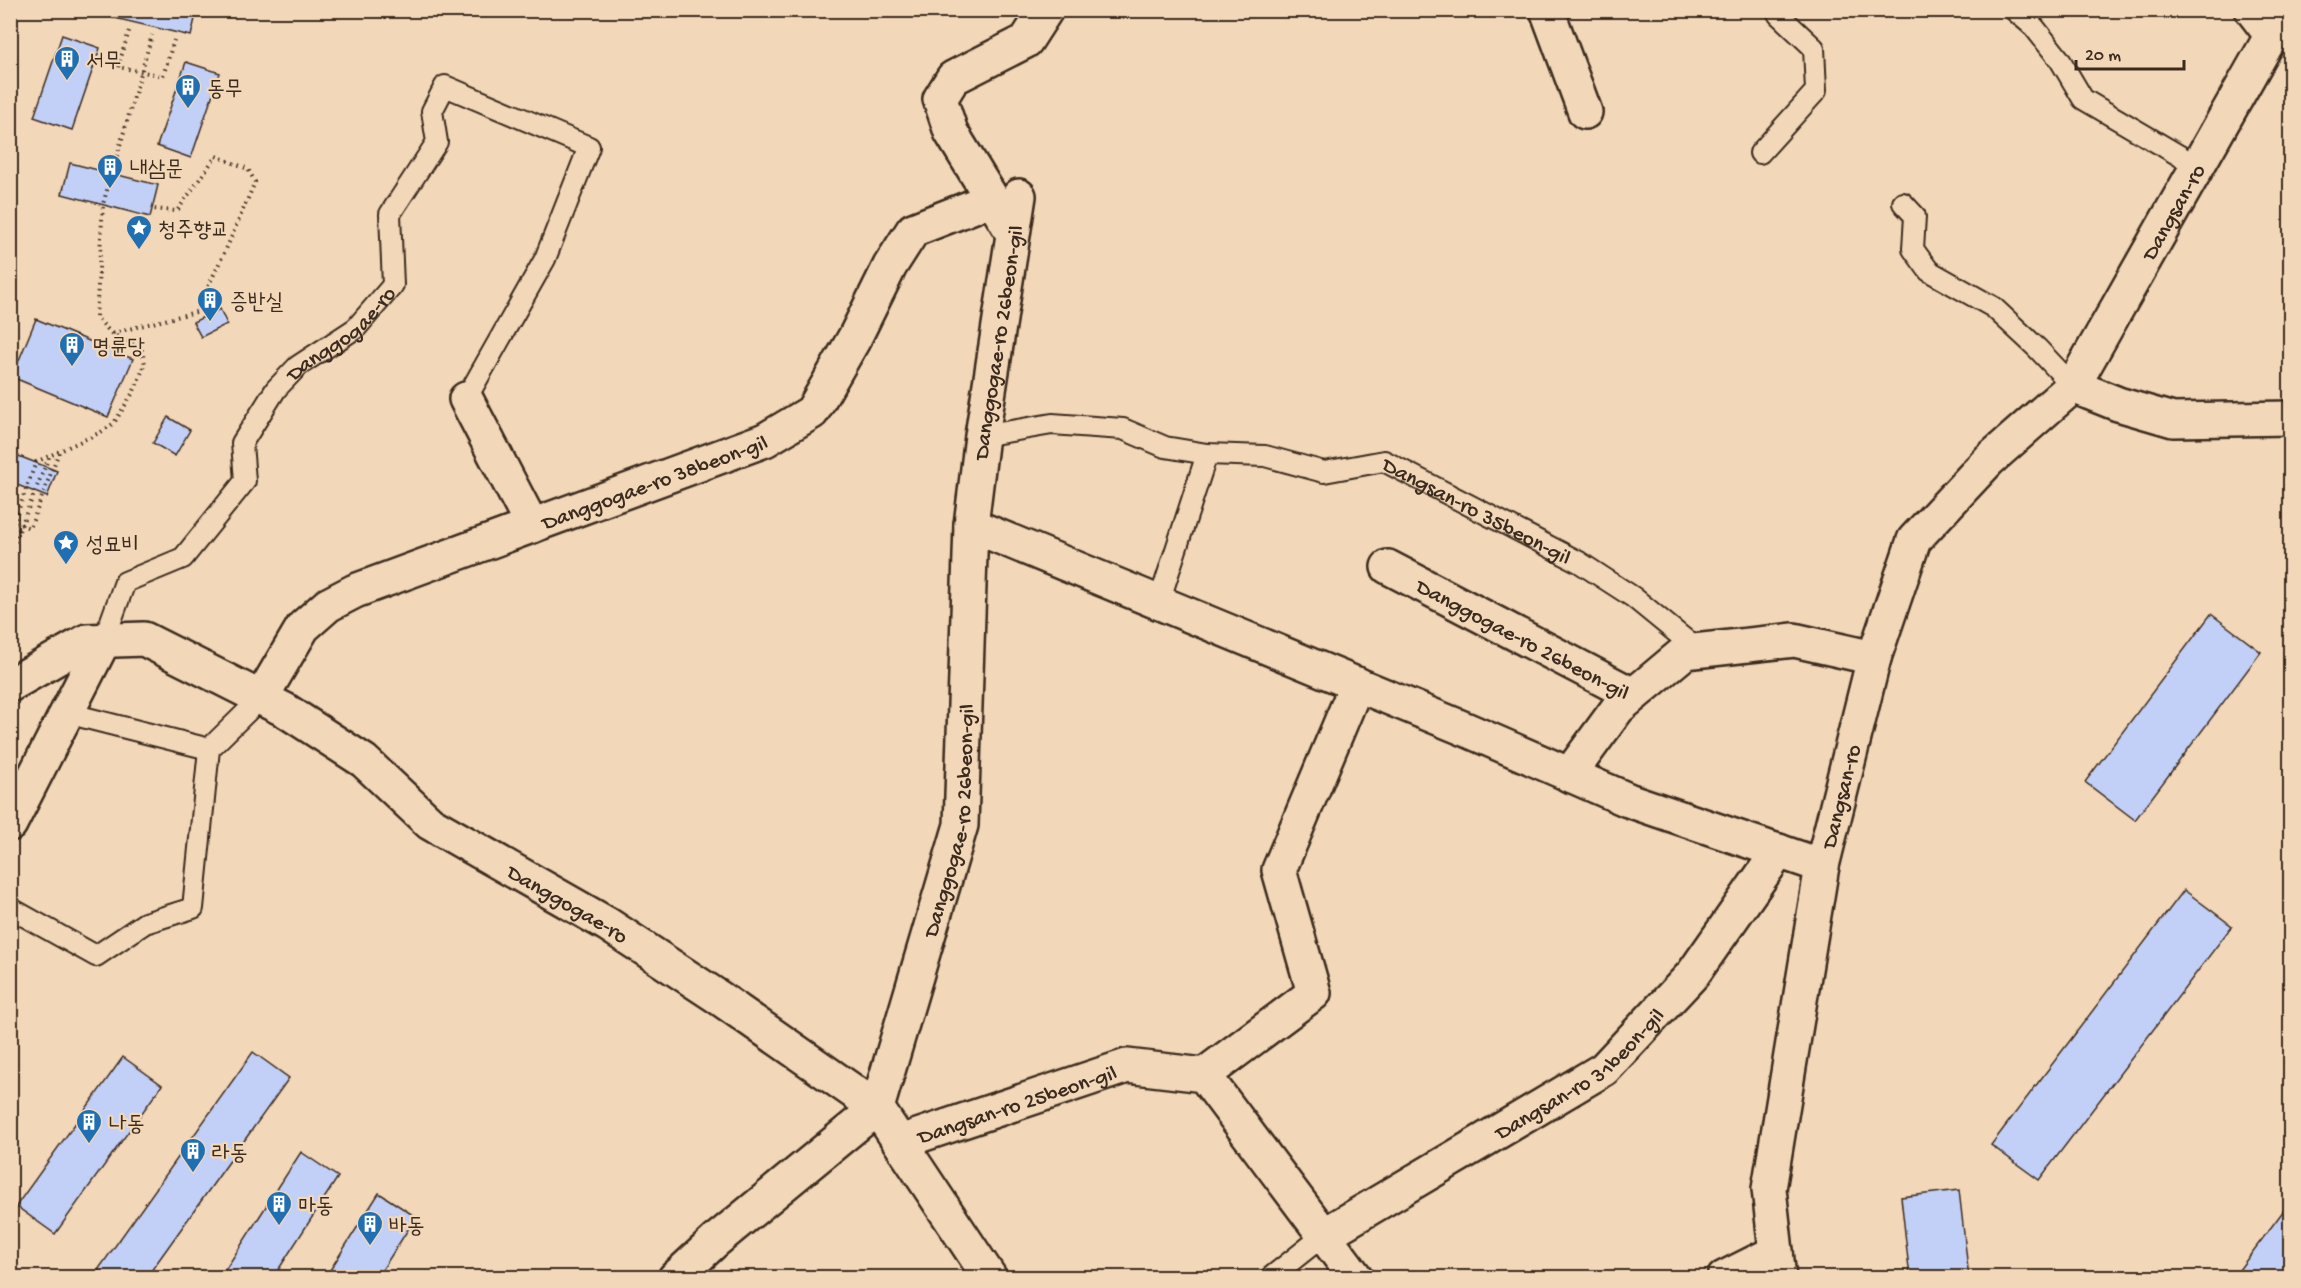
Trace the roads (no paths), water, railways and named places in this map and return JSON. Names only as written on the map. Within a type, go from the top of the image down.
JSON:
[{"type":"street","points":[[1005,198],[951,132],[940,99],[953,78],[1026,41],[1046,10]]},
{"type":"street","points":[[1547,10],[1585,112]]},
{"type":"street","name":"Dangsan-ro","points":[[1777,1265],[1769,1189],[1822,866],[1874,658],[1914,540],[1989,460],[2073,386],[2279,23],[2252,10]]},
{"type":"street","name":"Danggogae-ro 26beon-gil","points":[[877,1108],[961,825],[971,525],[1013,232],[1005,198]]},
{"type":"street","name":"Danggogae-ro 38beon-gil","points":[[261,698],[303,627],[328,604],[355,591],[765,440],[812,412],[855,338],[890,266],[913,230],[1005,198]]},
{"type":"street","points":[[2073,386],[2118,404],[2173,420],[2290,418]]},
{"type":"street","points":[[466,399],[532,526]]},
{"type":"street","points":[[971,525],[1357,684],[1628,800],[1822,866]]},
{"type":"street","name":"Danggogae-ro 26beon-gil","points":[[1388,567],[1633,695],[1618,708],[1569,774]]},
{"type":"street","name":"Danggogae-ro","points":[[10,685],[87,641],[144,639],[285,710],[364,761],[430,823],[607,924],[718,997],[877,1108],[990,1278]]},
{"type":"street","points":[[10,824],[104,640]]},
{"type":"street","points":[[1633,695],[1692,651],[1794,640],[1874,658]]},
{"type":"street","points":[[1356,1278],[1204,1074],[1314,993],[1279,870],[1357,684]]},
{"type":"street","name":"Dangsan-ro 31beon-gil","points":[[1324,1235],[1604,1068],[1694,974],[1779,851]]},
{"type":"street","name":"Dangsan-ro 25beon-gil","points":[[900,1142],[1127,1066],[1204,1074]]},
{"type":"street","points":[[675,1278],[715,1241],[877,1108]]},
{"type":"street","points":[[1724,1278],[1777,1265]]},
{"type":"lane","points":[[1760,153],[1816,91],[1814,48],[1776,10]]},
{"type":"lane","points":[[2014,10],[2034,27],[2060,60],[2083,99],[2197,166]]},
{"type":"lane","name":"Danggogae-ro","points":[[104,640],[125,582],[183,558],[245,481],[242,443],[276,389],[298,366],[356,328],[393,285],[390,214],[437,142],[432,111],[445,86],[589,147],[545,259],[466,399]]},
{"type":"lane","points":[[1903,203],[1915,216],[1913,249],[1929,271],[1993,307],[2073,386]]},
{"type":"lane","name":"Dangsan-ro 35beon-gil","points":[[982,436],[1052,424],[1123,429],[1166,447],[1207,454],[1265,456],[1324,472],[1384,461],[1579,562],[1633,597],[1692,651]]},
{"type":"lane","points":[[1159,602],[1207,454]]},
{"type":"lane","points":[[10,908],[96,956],[145,923],[193,908],[209,749],[261,698]]},
{"type":"lane","points":[[67,713],[209,749]]},
{"type":"lane","points":[[1270,1278],[1324,1235]]},
{"type":"place","name":"서무","points":[[67,82]]},
{"type":"place","name":"동무","points":[[188,110]]},
{"type":"place","name":"내삼문","points":[[110,190]]},
{"type":"place","name":"청주향교","points":[[139,251]]},
{"type":"place","name":"증반실","points":[[210,323]]},
{"type":"place","name":"명륜당","points":[[72,368]]},
{"type":"place","name":"성묘비","points":[[66,566]]},
{"type":"place","name":"나동","points":[[89,1145]]},
{"type":"place","name":"라동","points":[[193,1174]]},
{"type":"place","name":"마동","points":[[279,1227]]},
{"type":"place","name":"바동","points":[[370,1247]]}]
